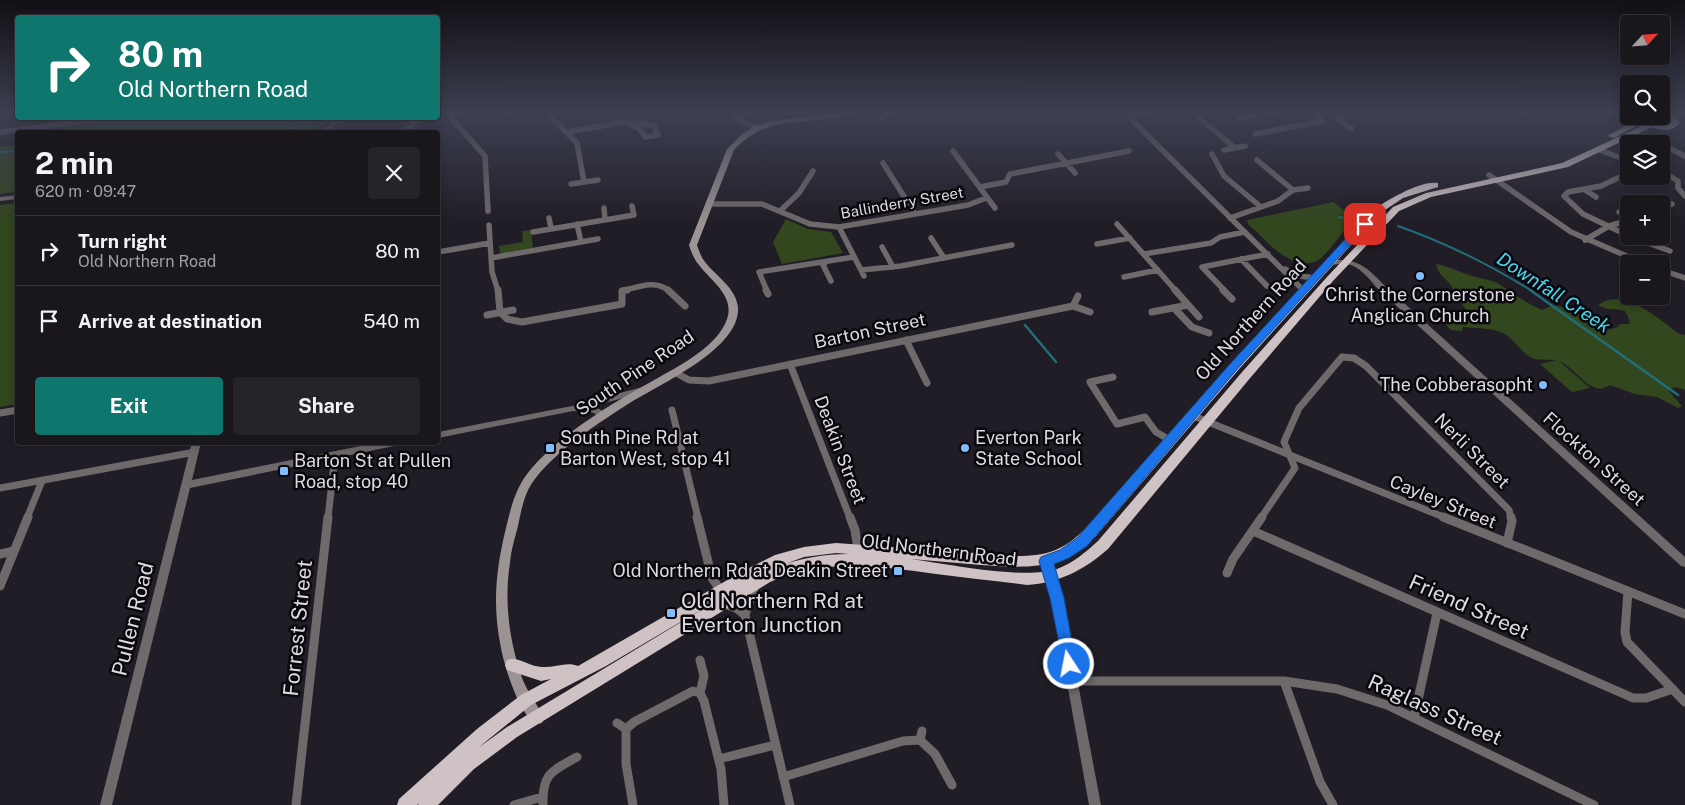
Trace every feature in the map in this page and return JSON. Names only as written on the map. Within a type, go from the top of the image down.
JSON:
[{"type":"highway","name":"Old Northern Road","points":[[537,718],[721,597],[763,566],[788,556],[814,550],[858,549],[984,560],[1046,561],[1065,554],[1082,542],[1203,401],[1376,212],[1393,199],[1423,188],[1561,160],[1583,150]]},
{"type":"highway","name":"Old Northern Road","points":[[526,700],[721,597],[792,566],[835,558],[1012,577],[1051,577],[1073,568],[1103,545],[1221,404],[1390,215],[1403,205],[1429,195],[1565,165],[1600,150]]},
{"type":"highway","points":[[1203,401],[1221,404]]},
{"type":"highway","points":[[512,665],[541,674],[588,668]]},
{"type":"highway","points":[[405,805],[482,734],[526,700]]},
{"type":"highway","points":[[426,805],[481,754],[537,718]]},
{"type":"main road","name":"South Pine Road","points":[[537,718],[526,700],[512,665],[500,586],[501,567],[520,497],[528,481],[539,467],[604,415],[647,388],[676,373],[718,340],[728,329],[732,318],[732,302],[729,294],[695,254],[693,245],[731,150]]},
{"type":"street","points":[[479,150],[485,156],[488,211]]},
{"type":"street","points":[[578,150],[584,182]]},
{"type":"street","points":[[1162,150],[1284,269],[1303,290]]},
{"type":"street","points":[[1600,150],[1620,158]]},
{"type":"street","points":[[1672,150],[1685,156]]},
{"type":"street","name":"Ballinderry Street","points":[[709,204],[756,203],[810,224],[839,228],[968,205],[986,198],[953,151]]},
{"type":"street","points":[[980,187],[1006,182],[1010,174],[1068,164],[1072,161],[1129,152]]},
{"type":"street","points":[[1058,154],[1075,173]]},
{"type":"street","points":[[1212,154],[1224,176],[1260,207]]},
{"type":"street","points":[[1257,160],[1293,190]]},
{"type":"street","points":[[883,163],[915,214]]},
{"type":"street","points":[[780,211],[788,206],[805,187],[813,171]]},
{"type":"street","points":[[1489,175],[1585,240],[1622,255]]},
{"type":"street","points":[[1670,176],[1678,181],[1678,188],[1685,196]]},
{"type":"street","points":[[1620,177],[1601,186],[1564,194],[1564,198],[1607,228],[1620,233]]},
{"type":"street","points":[[571,184],[598,180]]},
{"type":"street","points":[[1230,218],[1278,201],[1293,190],[1308,188]]},
{"type":"street","points":[[1585,190],[1596,197]]},
{"type":"street","points":[[0,199],[15,198]]},
{"type":"street","points":[[986,198],[995,208]]},
{"type":"street","points":[[533,232],[634,215],[632,206]]},
{"type":"street","points":[[604,208],[605,220]]},
{"type":"street","points":[[549,218],[551,228]]},
{"type":"street","points":[[1585,240],[1620,223]]},
{"type":"street","points":[[578,224],[581,242]]},
{"type":"street","points":[[1117,224],[1199,317]]},
{"type":"street","points":[[489,225],[493,277],[498,285],[500,312],[507,319],[522,322],[622,304],[621,292],[624,290],[656,284],[668,288],[685,306]]},
{"type":"street","points":[[839,228],[862,273],[1012,245]]},
{"type":"street","points":[[1144,254],[1211,244],[1220,237],[1245,232]]},
{"type":"street","points":[[932,238],[944,258]]},
{"type":"street","points":[[1096,244],[1130,238]]},
{"type":"street","points":[[491,258],[598,239]]},
{"type":"street","points":[[440,252],[490,243]]},
{"type":"street","points":[[1654,245],[1670,251]]},
{"type":"street","points":[[882,247],[893,267]]},
{"type":"street","points":[[1232,299],[1202,267],[1268,254]]},
{"type":"street","points":[[768,294],[759,272],[818,261],[825,263],[854,257]]},
{"type":"street","points":[[1241,259],[1267,286]]},
{"type":"street","points":[[825,263],[823,265],[831,281]]},
{"type":"street","name":"Flockton Street","points":[[1328,263],[1345,264],[1371,277],[1685,563]]},
{"type":"street","points":[[1284,269],[1299,276],[1315,278]]},
{"type":"street","points":[[1124,277],[1158,270]]},
{"type":"street","points":[[1670,273],[1685,278]]},
{"type":"street","points":[[1078,296],[1073,306],[1090,312]]},
{"type":"street","points":[[1152,312],[1188,305]]},
{"type":"street","name":"Barton Street","points":[[676,373],[689,380],[709,381],[1073,306]]},
{"type":"street","points":[[1174,308],[1194,329],[1209,333]]},
{"type":"street","points":[[486,315],[513,310]]},
{"type":"street","points":[[906,340],[927,383]]},
{"type":"street","name":"Nerli Street","points":[[1291,457],[1284,442],[1299,408],[1339,358],[1354,358],[1366,366],[1509,510],[1512,521],[1507,543]]},
{"type":"street","name":"Deakin Street","points":[[790,364],[855,530],[858,549]]},
{"type":"street","points":[[1113,377],[1090,382],[1116,424],[1145,417],[1156,432],[1170,440]]},
{"type":"street","points":[[440,435],[573,408],[647,388]]},
{"type":"street","points":[[573,408],[592,409],[604,415]]},
{"type":"street","points":[[0,413],[15,410]]},
{"type":"street","points":[[672,410],[712,578],[721,597],[745,615]]},
{"type":"street","name":"Cayley Street","points":[[1191,415],[1291,457],[1685,614]]},
{"type":"street","points":[[187,485],[384,445]]},
{"type":"street","points":[[0,488],[42,481],[196,447]]},
{"type":"street","name":"Pullen Road","points":[[106,805],[196,447]]},
{"type":"street","name":"Forrest Street","points":[[296,805],[335,455]]},
{"type":"street","points":[[1227,573],[1234,559],[1295,468],[1291,457]]},
{"type":"street","points":[[0,586],[42,481]]},
{"type":"street","name":"Friend Street","points":[[1253,531],[1633,698],[1646,698],[1673,689]]},
{"type":"street","points":[[0,554],[14,551]]},
{"type":"street","points":[[1046,561],[1072,681],[1095,805]]},
{"type":"street","points":[[756,583],[745,615],[790,805]]},
{"type":"street","points":[[1628,591],[1626,639],[1685,702]]},
{"type":"street","points":[[1414,718],[1438,613]]},
{"type":"street","points":[[700,660],[704,669],[705,680],[700,693],[719,759],[724,805]]},
{"type":"street","name":"Raglass Street","points":[[1072,681],[1284,682],[1313,684],[1370,698],[1594,805]]},
{"type":"street","points":[[1284,682],[1320,782],[1332,805]]},
{"type":"street","points":[[626,729],[686,693],[694,691],[700,693]]},
{"type":"street","points":[[617,723],[626,729]]},
{"type":"street","points":[[626,729],[626,764],[633,805]]},
{"type":"street","points":[[783,777],[921,735],[952,785]]},
{"type":"street","points":[[719,759],[775,745]]},
{"type":"street","points":[[514,805],[542,801],[542,785],[546,776],[576,757]]},
{"type":"green space","points":[[0,150],[15,150],[15,192],[0,194]]},
{"type":"green space","points":[[1333,202],[1355,218],[1324,256],[1310,263],[1300,263],[1281,254],[1248,224],[1247,220]]},
{"type":"green space","points":[[15,203],[15,404],[0,407],[0,205]]},
{"type":"green space","points":[[786,219],[808,229],[831,232],[843,253],[782,264],[773,242]]},
{"type":"green space","points":[[531,230],[533,248],[500,254],[499,246],[523,242],[522,231]]},
{"type":"green space","points":[[1436,264],[1496,282],[1542,310],[1551,306],[1559,306],[1579,314],[1608,330],[1618,327],[1620,324],[1629,324],[1630,321],[1625,311],[1598,305],[1615,299],[1620,300],[1620,305],[1638,305],[1642,307],[1677,332],[1685,335],[1685,390],[1676,387],[1668,390],[1682,406],[1678,408],[1657,397],[1635,394],[1610,385],[1604,388],[1592,386],[1562,362],[1539,360],[1530,357],[1508,336],[1498,331],[1463,327],[1462,331],[1451,330],[1446,325],[1449,322],[1464,318],[1471,319],[1472,316]]},
{"type":"green space","points":[[1558,360],[1590,388],[1572,392],[1540,364]]},
{"type":"waterway","points":[[0,152],[15,151]]},
{"type":"waterway","points":[[1339,217],[1358,220]]},
{"type":"waterway","name":"Downfall Creek","points":[[1398,226],[1467,255],[1532,291]]},
{"type":"waterway","name":"Downfall Creek","points":[[1530,290],[1678,395]]},
{"type":"waterway","points":[[1025,325],[1056,362]]},
{"type":"place","name":"Christ the Cornerstone Anglican Church","points":[[1420,276]]},
{"type":"place","name":"The Cobberasopht","points":[[1543,385]]},
{"type":"place","name":"South Pine Rd at Barton West, stop 41","points":[[550,448]]},
{"type":"place","name":"Everton Park State School","points":[[965,448]]},
{"type":"place","name":"Barton St at Pullen Road, stop 40","points":[[284,471]]},
{"type":"place","name":"Old Northern Rd at Deakin Street","points":[[898,571]]},
{"type":"place","name":"Old Northern Rd at Everton Junction","points":[[671,613]]},
{"type":"route","points":[[1069,664],[1057,598],[1046,561],[1065,554],[1082,542],[1198,407],[1365,224]]}]
